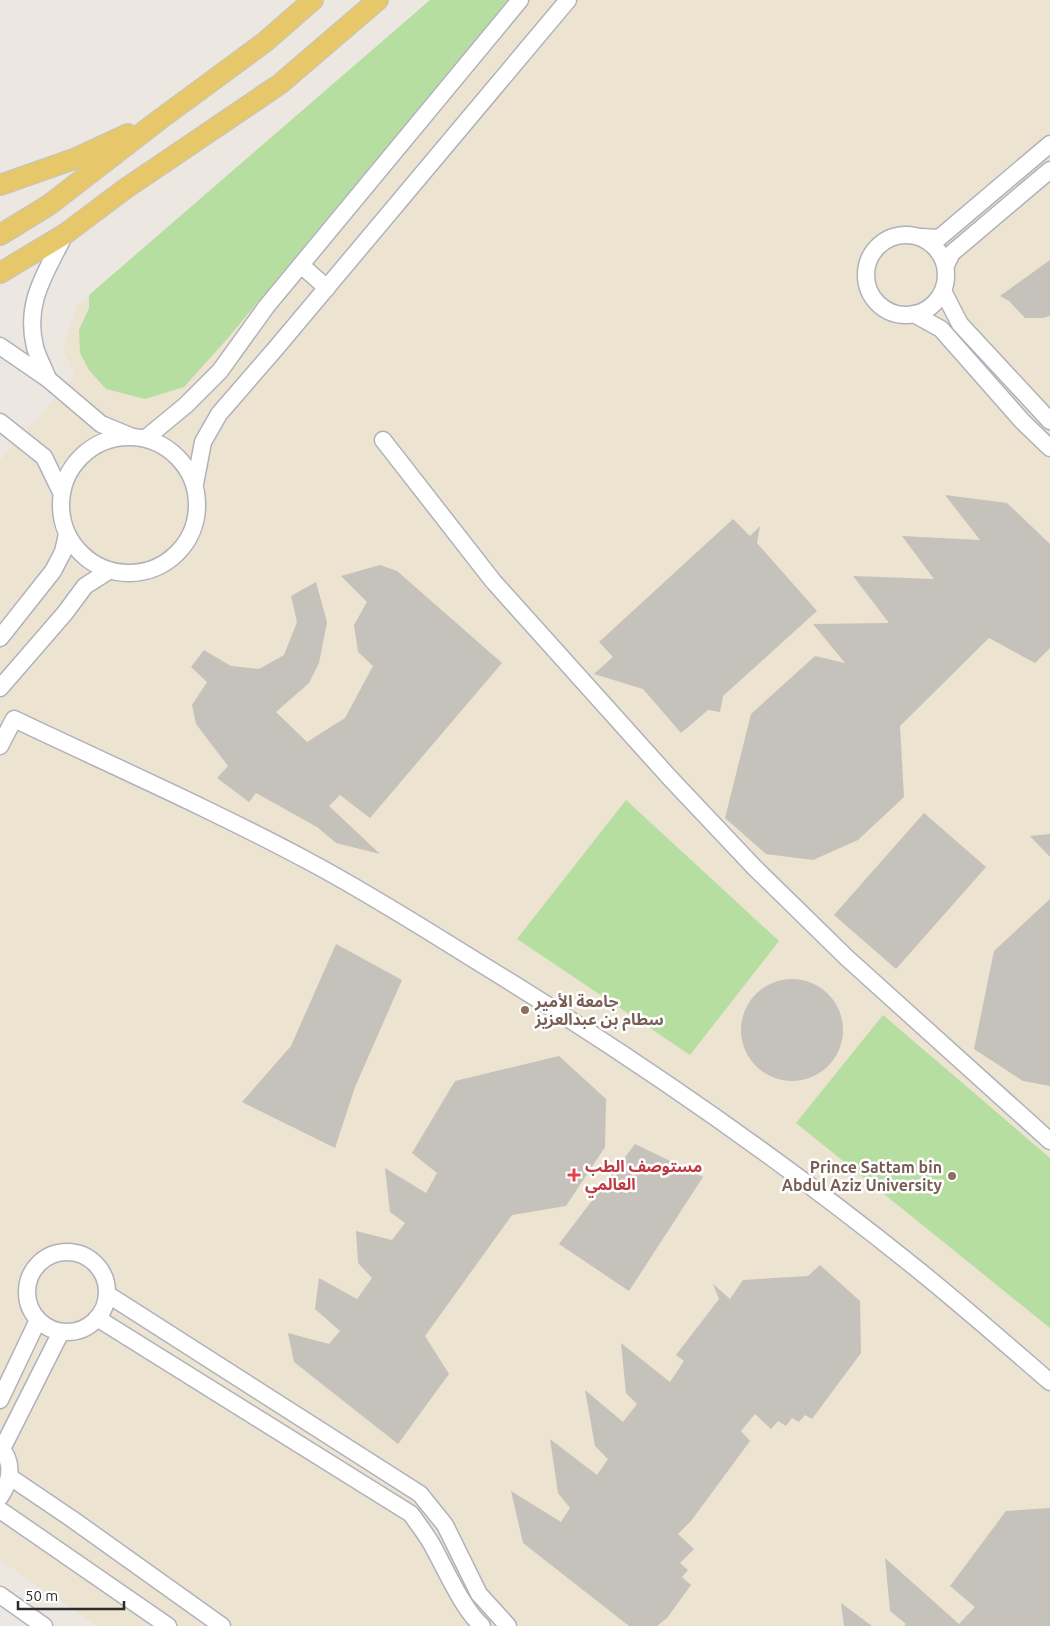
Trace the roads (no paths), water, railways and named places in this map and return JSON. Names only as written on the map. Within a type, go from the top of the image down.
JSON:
[{"type":"main road","points":[[0,235],[49,205],[159,120],[265,42],[314,0]]},
{"type":"main road","points":[[0,273],[65,234],[125,189],[280,84],[378,0]]},
{"type":"main road","points":[[0,185],[74,158],[159,120]]},
{"type":"street","points":[[0,346],[48,379],[101,424],[138,437],[167,447],[184,463],[194,484],[198,504],[194,525],[185,543],[171,558],[154,568],[133,573],[107,572],[78,551],[67,534],[61,513],[62,492],[70,469],[85,451],[106,440],[138,437],[186,405],[220,371],[266,307],[520,0]]},
{"type":"street","points":[[194,484],[203,442],[219,414],[568,0]]},
{"type":"street","points":[[921,237],[932,243],[941,253],[946,265],[947,278],[943,291],[936,302],[926,310],[914,314],[901,315],[889,311],[878,304],[870,292],[866,279],[867,265],[872,253],[882,243],[894,236],[908,234],[939,238],[1050,144]]},
{"type":"street","points":[[946,265],[952,253],[1050,170]]},
{"type":"street","points":[[48,379],[35,348],[31,318],[35,294],[65,234]]},
{"type":"street","points":[[301,266],[327,288]]},
{"type":"street","points":[[943,291],[960,324],[1050,421]]},
{"type":"street","points":[[914,314],[941,329],[1022,421],[1050,448]]},
{"type":"street","points":[[1,422],[44,457],[62,492]]},
{"type":"street","points":[[383,440],[493,580],[670,777],[754,867],[847,958],[1050,1141]]},
{"type":"street","points":[[0,638],[53,571],[63,552],[67,534]]},
{"type":"street","points":[[0,688],[85,586],[107,572]]},
{"type":"street","points":[[0,746],[14,719],[221,817],[310,862],[399,913],[573,1020],[661,1078],[742,1135],[919,1270],[1050,1382]]},
{"type":"street","points":[[66,1252],[79,1254],[90,1259],[100,1269],[106,1281],[107,1294],[104,1307],[97,1318],[87,1327],[74,1332],[61,1332],[48,1328],[38,1320],[30,1309],[27,1296],[28,1283],[33,1271],[42,1261],[53,1255],[66,1252]]},
{"type":"street","points":[[107,1294],[420,1494],[445,1525],[479,1594],[508,1626]]},
{"type":"street","points":[[97,1318],[411,1514],[430,1542],[476,1621],[482,1626]]},
{"type":"street","points":[[0,1400],[38,1320]]},
{"type":"street","points":[[0,1497],[10,1477],[7,1458],[1,1448],[61,1332]]},
{"type":"street","points":[[10,1477],[222,1626]]},
{"type":"street","points":[[0,1510],[168,1626]]},
{"type":"street","points":[[0,1595],[44,1626]]},
{"type":"place","name":"جامعة الأمير سطام بن عبدالعزيز","points":[[525,1010]]},
{"type":"place","name":"مستوصف الطب العالمي","points":[[574,1175]]},
{"type":"place","name":"Prince Sattam bin Abdul Aziz University","points":[[952,1176]]}]
